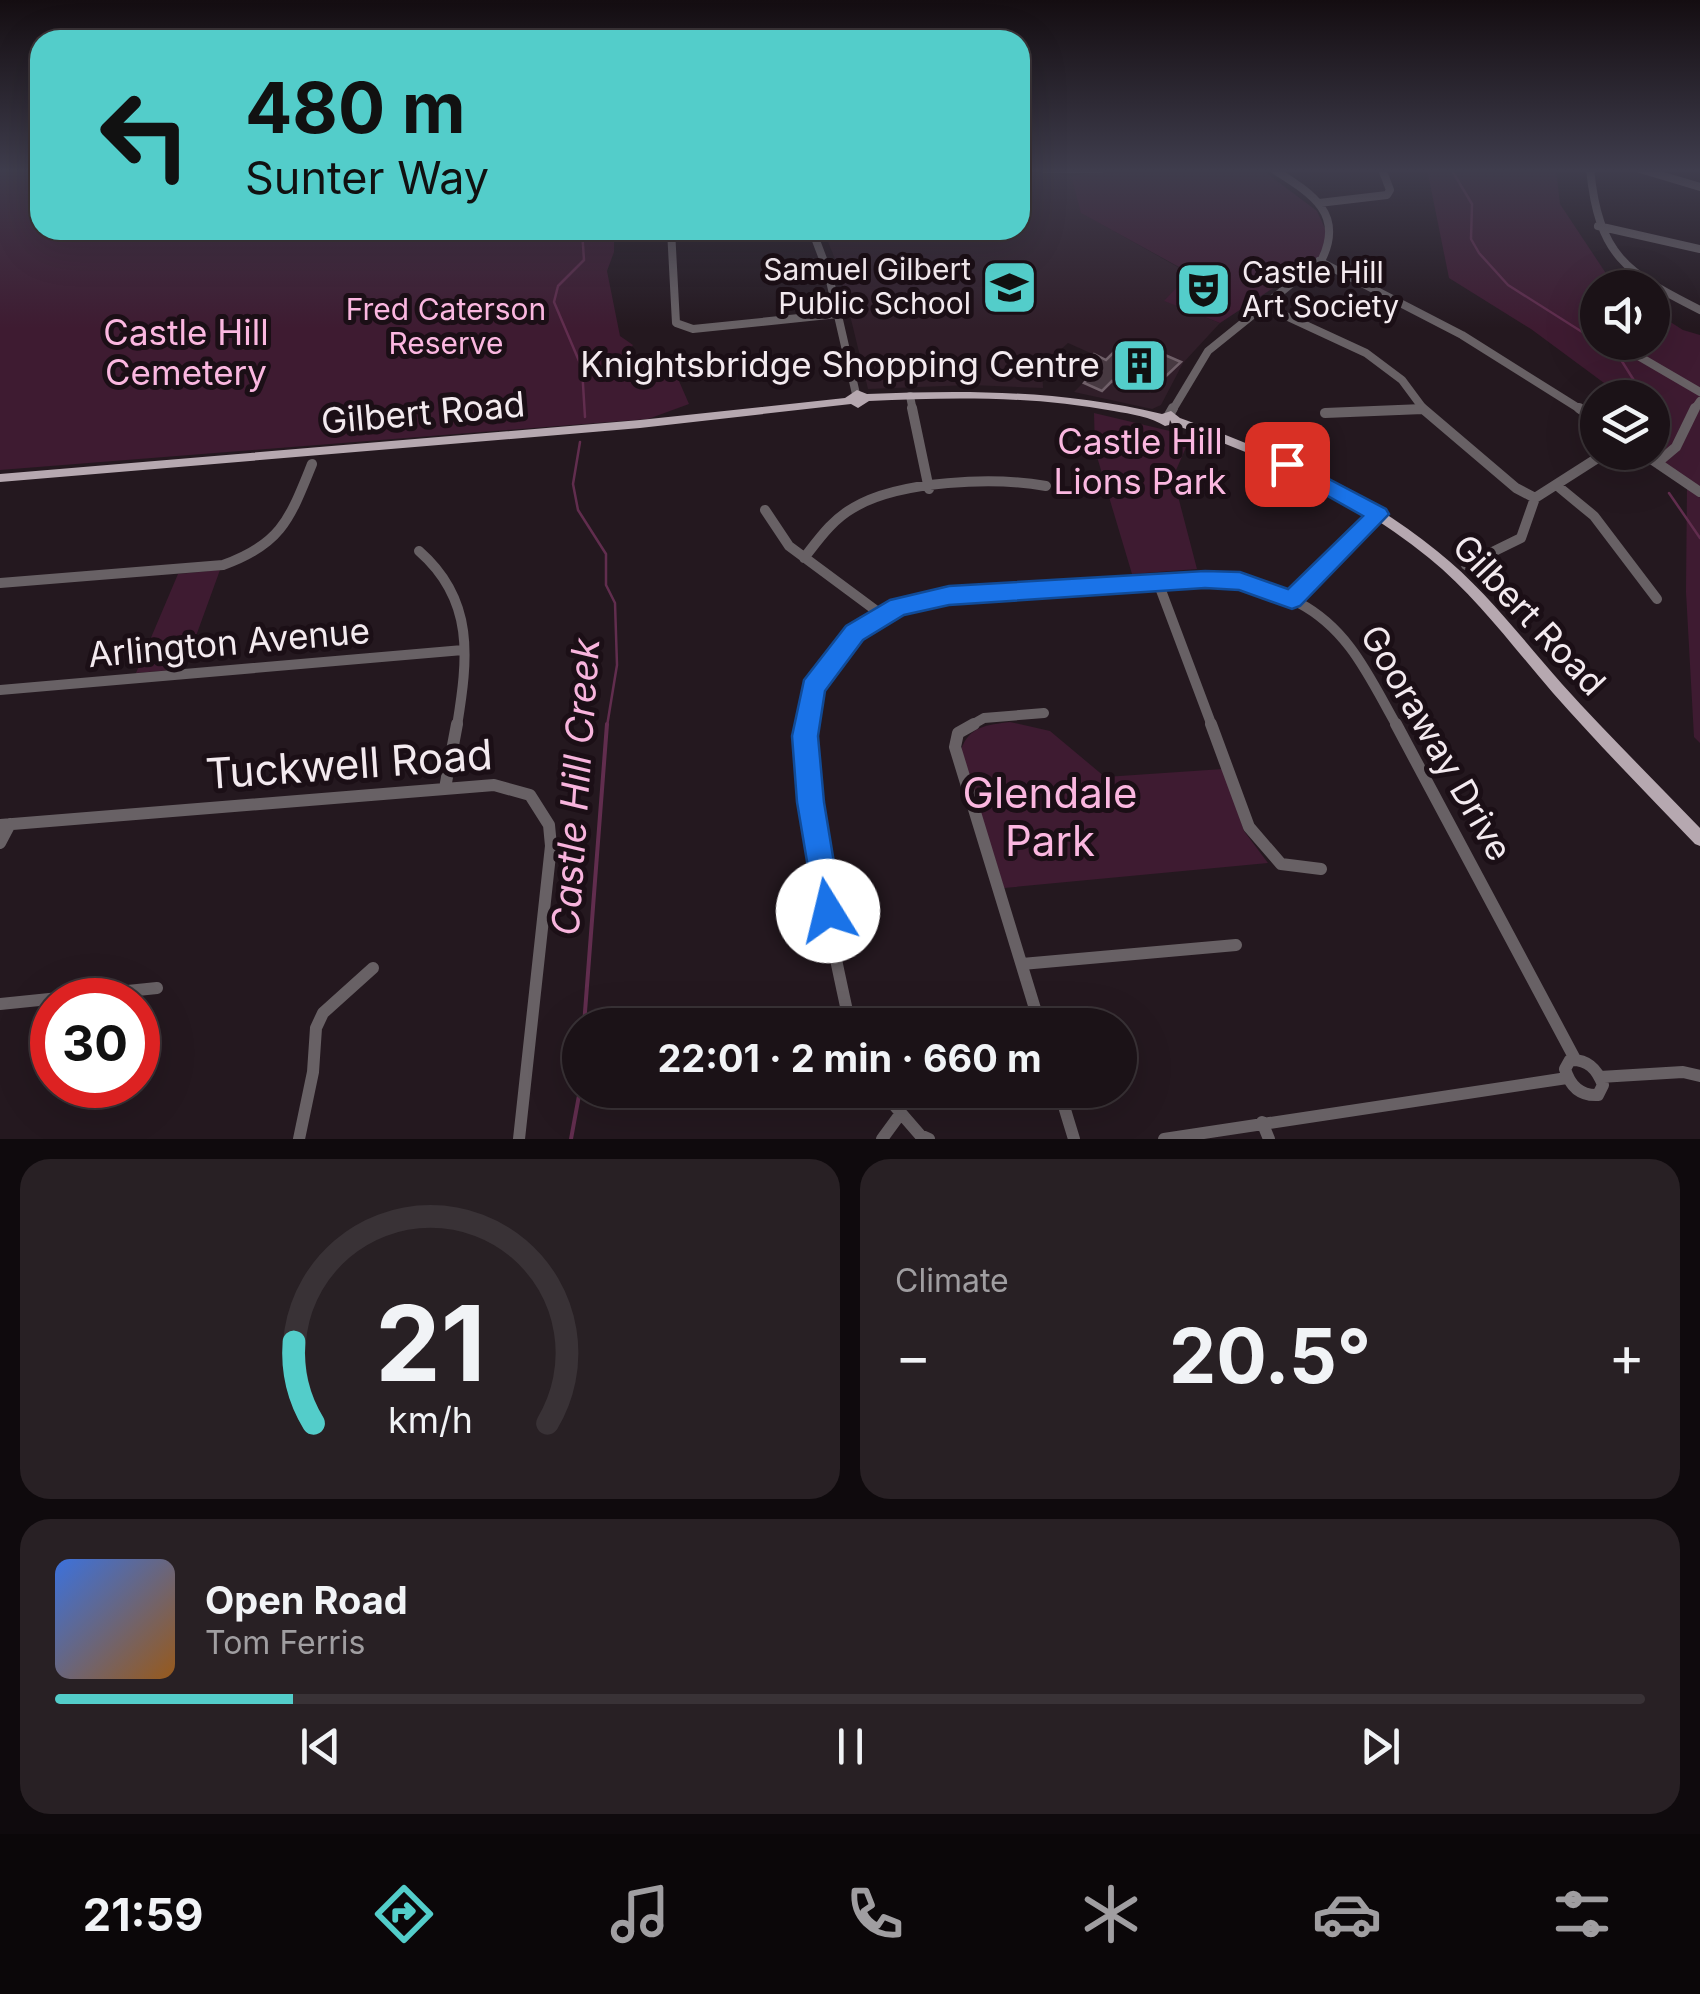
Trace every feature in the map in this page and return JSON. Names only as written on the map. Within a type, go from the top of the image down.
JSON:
[{"type":"main road","name":"Gilbert Road","points":[[0,478],[640,424],[857,398],[1018,394],[1069,399],[1169,418],[1287,464],[1378,514],[1435,556],[1475,592],[1573,705],[1700,839]]},
{"type":"street","points":[[1169,418],[1208,350],[1319,261],[1332,237],[1329,222]]},
{"type":"street","points":[[1597,222],[1625,264],[1633,270]]},
{"type":"street","points":[[1598,226],[1700,249]]},
{"type":"street","points":[[672,240],[676,322],[694,329],[838,314]]},
{"type":"street","points":[[815,240],[838,314],[857,398]]},
{"type":"street","points":[[1319,261],[1460,330],[1521,366],[1580,408]]},
{"type":"street","points":[[1670,295],[1700,310]]},
{"type":"street","points":[[1262,305],[1366,354],[1402,380],[1422,409],[1516,488],[1535,498]]},
{"type":"street","points":[[1645,360],[1700,392]]},
{"type":"street","points":[[910,396],[929,489]]},
{"type":"street","points":[[1670,454],[1679,447],[1690,415],[1700,401]]},
{"type":"street","points":[[1324,413],[1422,409]]},
{"type":"street","points":[[0,584],[223,565],[250,557],[271,545],[284,528],[312,464]]},
{"type":"street","points":[[1466,565],[1521,538],[1535,498],[1560,488],[1580,467]]},
{"type":"street","points":[[1667,470],[1700,492]]},
{"type":"street","points":[[804,558],[835,520],[899,490],[1030,483],[1046,486]]},
{"type":"street","points":[[1560,488],[1594,516],[1657,599]]},
{"type":"street","points":[[765,510],[789,546],[882,615]]},
{"type":"street","points":[[1292,600],[1378,514]]},
{"type":"street","points":[[419,551],[444,569],[453,584],[463,650],[464,687],[445,788]]},
{"type":"street","name":"Gooraway Drive","points":[[847,1008],[813,820],[805,736],[813,688],[854,633],[898,606],[949,596],[1240,581],[1292,600],[1328,621],[1346,640],[1421,767],[1575,1059]]},
{"type":"street","points":[[1159,585],[1249,828],[1281,864],[1321,868]]},
{"type":"street","name":"Arlington Avenue","points":[[0,690],[463,650]]},
{"type":"street","points":[[1035,1008],[955,747],[958,733],[984,718],[1044,713]]},
{"type":"street","name":"Tuckwell Road","points":[[5,825],[445,788],[513,788],[530,794],[549,824],[551,846],[519,1139]]},
{"type":"street","points":[[0,843],[5,825]]},
{"type":"street","points":[[1022,964],[1236,945]]},
{"type":"street","points":[[299,1139],[313,1072],[316,1028],[324,1012],[373,968]]},
{"type":"street","points":[[0,1004],[30,1001]]},
{"type":"street","points":[[1575,1059],[1592,1066],[1600,1077],[1601,1092],[1591,1096],[1576,1090],[1567,1078],[1567,1063],[1575,1059]]},
{"type":"street","points":[[1600,1077],[1683,1072],[1700,1076]]},
{"type":"street","points":[[1164,1139],[1567,1078]]},
{"type":"street","points":[[897,1108],[929,1139]]},
{"type":"street","points":[[1065,1108],[1074,1139]]},
{"type":"street","points":[[882,1139],[901,1113]]},
{"type":"street","points":[[1262,1122],[1269,1139]]},
{"type":"shaded area","name":"Samuel Gilbert Public School","points":[[1030,222],[1098,222],[1190,274],[1165,301],[1220,323],[1183,363],[1161,405],[1152,409],[1074,392],[1106,360],[1068,343],[1042,367],[1043,388],[971,385],[868,389],[838,266],[827,240],[1030,240]]},
{"type":"green space","points":[[0,222],[30,222],[30,240],[614,240],[607,271],[620,336],[633,345],[626,355],[679,381],[689,404],[648,419],[0,470]]},
{"type":"green space","points":[[1098,222],[1322,222],[1328,235],[1319,258],[1220,323],[1164,301],[1190,273]]},
{"type":"green space","points":[[1438,222],[1572,222],[1604,270],[1580,270],[1580,360],[1670,360],[1670,322],[1700,335],[1700,743],[1694,737],[1686,592],[1687,484],[1670,468],[1670,380],[1600,380],[1531,329],[1449,278]]},
{"type":"green space","name":"Castle Hill Lions Park","points":[[1094,413],[1191,436],[1173,477],[1197,569],[1132,574],[1095,450]]},
{"type":"green space","points":[[220,570],[184,669],[136,673],[178,574]]},
{"type":"green space","name":"Glendale Park","points":[[1010,722],[1050,731],[1105,777],[1223,769],[1244,831],[1268,863],[1004,888],[961,750],[974,731]]},
{"type":"building","name":"Knightsbridge Shopping Centre","points":[[1122,344],[1137,350],[1142,345],[1181,362],[1150,391],[1112,381],[1102,391],[1084,383],[1089,377],[1057,363],[1062,352],[1085,363],[1094,354],[1106,360]]},
{"type":"waterway","points":[[1471,222],[1471,239],[1479,253],[1508,285],[1580,331]]},
{"type":"waterway","name":"Castle Hill Creek","points":[[583,240],[584,260],[558,286],[554,302],[582,368],[585,417]]},
{"type":"waterway","points":[[1621,360],[1634,380]]},
{"type":"waterway","name":"Castle Hill Creek","points":[[580,442],[573,484],[578,510],[606,554],[606,585],[615,603],[617,665],[607,726]]},
{"type":"waterway","points":[[1669,493],[1700,538]]},
{"type":"waterway","name":"Castle Hill Creek","points":[[585,1008],[607,724]]},
{"type":"waterway","name":"Castle Hill Creek","points":[[571,1139],[577,1108]]},
{"type":"place","name":"Samuel Gilbert Public School","points":[[1010,287]]},
{"type":"place","name":"Castle Hill Art Society","points":[[1203,290]]},
{"type":"place","name":"Knightsbridge Shopping Centre","points":[[1139,365]]},
{"type":"route","points":[[828,911],[810,802],[805,736],[813,688],[854,633],[898,606],[949,596],[1205,580],[1240,581],[1274,590],[1292,600],[1378,514],[1287,464]]},
{"type":"park label","name":"Fred Caterson Reserve","points":[[446,327]]},
{"type":"park label","name":"Castle Hill Cemetery","points":[[186,353]]}]
